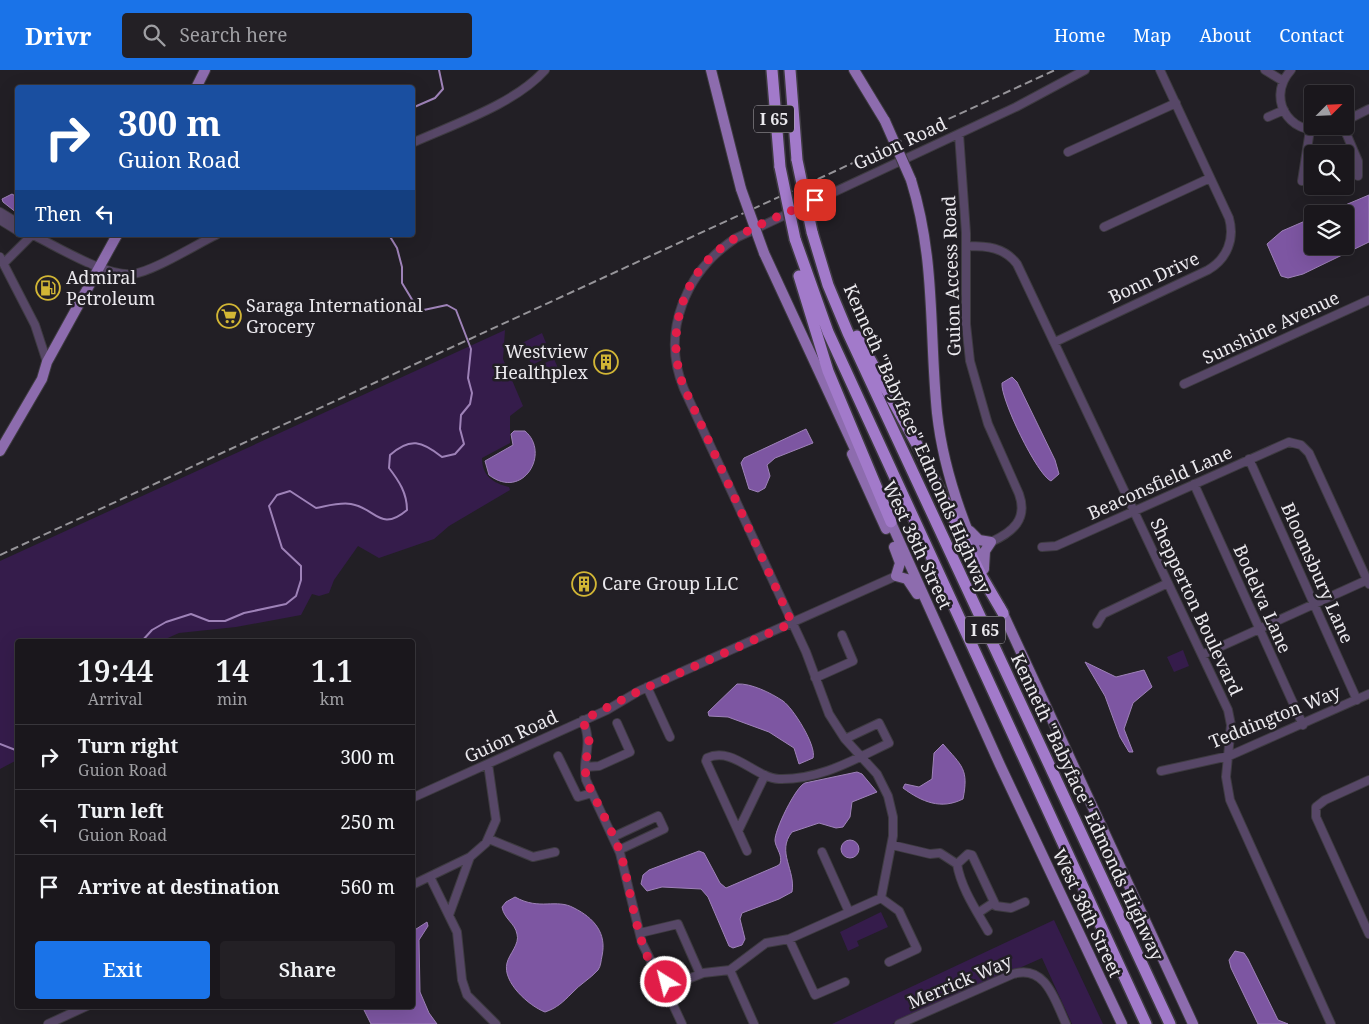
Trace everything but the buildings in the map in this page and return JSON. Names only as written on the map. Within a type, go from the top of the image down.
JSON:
[{"type":"highway","name":"Kenneth \"Babyface\" Edmonds Highway","points":[[772,70],[780,167],[795,239],[828,332],[1146,1024]]},
{"type":"highway","name":"Kenneth \"Babyface\" Edmonds Highway","points":[[790,70],[797,160],[812,232],[828,285],[848,333],[1015,695],[1170,1024]]},
{"type":"highway","points":[[795,239],[800,278],[826,365],[890,522]]},
{"type":"highway","points":[[828,285],[920,450],[982,577],[1003,613]]},
{"type":"main road","points":[[198,85],[205,70]]},
{"type":"main road","name":"West 38th Street","points":[[711,70],[741,189],[764,253],[1122,1024]]},
{"type":"main road","points":[[854,70],[885,121],[911,180],[923,227],[930,269],[940,434],[950,479],[965,527],[1193,1024]]},
{"type":"main road","points":[[0,451],[20,415],[18,410],[33,381],[47,362],[116,237]]},
{"type":"main road","points":[[834,406],[847,444],[898,555],[900,567],[896,576],[903,577],[911,584],[936,624]]},
{"type":"main road","points":[[965,527],[978,539],[991,542],[985,553],[984,569]]},
{"type":"main road","points":[[1183,1003],[1199,1024]]},
{"type":"street","points":[[415,142],[514,96],[534,83],[545,70]]},
{"type":"street","name":"Guion Road","points":[[792,623],[683,385],[678,370],[676,347],[681,307],[690,286],[705,263],[736,238],[1016,107],[1086,70]]},
{"type":"street","points":[[1104,227],[1210,178],[1160,70]]},
{"type":"street","points":[[1265,70],[1283,81]]},
{"type":"street","points":[[1291,70],[1283,81],[1280,98],[1284,110],[1293,122],[1304,127]]},
{"type":"street","points":[[1068,152],[1176,103]]},
{"type":"street","points":[[1354,116],[1369,109]]},
{"type":"street","points":[[1268,118],[1284,110]]},
{"type":"street","name":"Guion Access Road","points":[[959,134],[967,246],[966,324],[974,381],[988,424],[1019,494],[1022,506],[1021,515],[1016,527],[991,542]]},
{"type":"street","points":[[1302,181],[1309,135]]},
{"type":"street","points":[[1346,135],[1358,161],[1358,176]]},
{"type":"street","name":"Bonn Drive","points":[[1055,342],[1212,268],[1225,254],[1231,231],[1229,218],[1210,178]]},
{"type":"street","points":[[0,212],[15,221]]},
{"type":"street","points":[[0,220],[15,228]]},
{"type":"street","points":[[31,237],[2,260],[35,325],[47,362]]},
{"type":"street","points":[[37,237],[100,267],[120,273],[135,273],[212,237]]},
{"type":"street","name":"Shepperton Boulevard","points":[[967,246],[986,246],[1009,253],[1017,264],[1136,512],[1228,710],[1231,725],[1226,777],[1230,800],[1331,1024]]},
{"type":"street","name":"Sunshine Avenue","points":[[1184,384],[1369,300]]},
{"type":"street","name":"Beaconsfield Lane","points":[[1042,547],[1056,546],[1136,512],[1289,442],[1300,445],[1309,453],[1368,582]]},
{"type":"street","name":"Bloomsbury Lane","points":[[1249,459],[1357,700]]},
{"type":"street","name":"Bodelva Lane","points":[[1194,484],[1303,725]]},
{"type":"street","name":"Guion Road","points":[[415,797],[583,720],[647,688],[896,576]]},
{"type":"street","points":[[1202,655],[1258,628],[1368,582]]},
{"type":"street","points":[[1097,624],[1103,614],[1168,583]]},
{"type":"street","points":[[792,623],[816,678],[829,714],[844,739],[877,774],[888,796],[893,817],[892,845],[881,898]]},
{"type":"street","points":[[816,678],[853,661],[842,635]]},
{"type":"street","points":[[647,688],[670,737]]},
{"type":"street","name":"Teddington Way","points":[[1161,771],[1229,756],[1303,725],[1369,694]]},
{"type":"street","points":[[583,720],[589,743],[585,767],[586,777],[619,850],[640,933],[656,973],[670,983],[680,982],[700,974],[730,970],[761,945],[775,940],[790,938],[881,898]]},
{"type":"street","points":[[585,767],[599,766],[630,752],[617,723]]},
{"type":"street","points":[[747,851],[706,759],[717,755],[726,756],[777,779],[808,777],[835,769],[889,743],[879,723],[844,739]]},
{"type":"street","points":[[558,756],[578,797],[592,793]]},
{"type":"street","points":[[415,884],[470,857],[484,847],[489,839],[496,816],[488,764]]},
{"type":"street","points":[[738,831],[765,775]]},
{"type":"street","points":[[1369,780],[1325,800],[1316,807],[1316,817],[1369,934]]},
{"type":"street","points":[[613,837],[658,816],[664,829],[619,850]]},
{"type":"street","points":[[489,839],[533,857],[555,852]]},
{"type":"street","points":[[892,845],[930,854],[940,853],[959,862]]},
{"type":"street","points":[[822,852],[849,912]]},
{"type":"street","points":[[959,862],[968,854],[972,855],[993,903],[998,907],[1012,908],[1026,902]]},
{"type":"street","points":[[449,915],[470,857]]},
{"type":"street","points":[[959,862],[961,878],[988,931]]},
{"type":"street","points":[[430,877],[458,934],[464,987],[472,1001],[496,1024]]},
{"type":"street","points":[[881,898],[900,911],[917,950],[889,962]]},
{"type":"street","points":[[978,913],[993,903]]},
{"type":"street","points":[[640,933],[678,924],[700,974]]},
{"type":"street","points":[[790,938],[815,995],[844,982]]},
{"type":"street","points":[[730,970],[754,1024]]},
{"type":"street","name":"Merrick Way","points":[[899,1024],[1013,974],[1024,972],[1033,973],[1043,978],[1066,1024]]},
{"type":"street","points":[[670,983],[668,994],[682,1024]]},
{"type":"street","points":[[48,1024],[80,1009]]},
{"type":"shaded area","points":[[12,194],[15,196],[15,211],[3,202],[2,199]]},
{"type":"shaded area","points":[[1369,195],[1369,242],[1354,249],[1354,205],[1345,205]]},
{"type":"shaded area","points":[[1304,221],[1304,255],[1342,255],[1303,274],[1288,278],[1281,276],[1267,244],[1282,231]]},
{"type":"shaded area","points":[[505,330],[503,359],[523,406],[510,416],[510,443],[482,458],[484,470],[489,478],[509,487],[510,490],[449,526],[434,539],[379,558],[358,546],[334,580],[329,593],[319,596],[312,594],[301,615],[236,627],[179,633],[166,639],[15,639],[15,761],[0,769],[0,561]]},
{"type":"shaded area","points":[[542,333],[546,343],[526,352],[522,343]]},
{"type":"shaded area","points":[[548,346],[552,355],[532,365],[527,355]]},
{"type":"shaded area","points":[[554,359],[558,368],[538,378],[533,368]]},
{"type":"shaded area","points":[[1012,377],[1017,382],[1055,460],[1059,474],[1051,481],[1045,476],[1029,451],[1007,404],[1002,383]]},
{"type":"shaded area","points":[[806,429],[813,443],[775,458],[767,465],[770,476],[765,488],[758,492],[749,489],[741,463],[744,458]]},
{"type":"shaded area","points":[[514,431],[525,431],[532,440],[535,451],[534,461],[530,471],[522,478],[513,482],[501,481],[489,475],[485,461],[513,445],[511,434]]},
{"type":"shaded area","points":[[1183,650],[1189,666],[1174,672],[1167,657]]},
{"type":"shaded area","points":[[1085,662],[1116,677],[1144,670],[1152,687],[1133,703],[1124,729],[1133,752],[1129,752],[1120,737],[1105,696]]},
{"type":"shaded area","points":[[737,684],[761,689],[783,701],[798,719],[808,737],[813,758],[799,764],[794,748],[769,732],[728,717],[709,716],[708,712]]},
{"type":"shaded area","points":[[943,744],[962,768],[965,789],[963,799],[947,804],[939,804],[925,801],[903,788],[905,784],[919,787],[932,779],[934,753]]},
{"type":"shaded area","points":[[857,772],[862,774],[877,792],[852,802],[850,817],[843,827],[836,828],[819,823],[792,832],[788,839],[786,854],[791,876],[792,892],[742,913],[740,919],[745,939],[742,945],[733,948],[729,946],[708,897],[701,889],[662,887],[647,891],[641,884],[643,875],[649,870],[699,851],[704,853],[720,883],[726,888],[777,866],[780,864],[781,858],[775,841],[778,828],[786,809],[801,786],[805,783]]},
{"type":"shaded area","points":[[850,840],[856,843],[859,849],[856,855],[850,858],[844,855],[841,849],[844,843]]},
{"type":"shaded area","points":[[515,897],[532,903],[561,904],[574,908],[588,916],[601,933],[603,940],[602,956],[598,970],[560,1004],[545,1012],[525,999],[509,978],[507,963],[518,938],[516,930],[505,915],[502,907],[506,902]]},
{"type":"shaded area","points":[[881,912],[888,927],[857,941],[859,946],[848,951],[840,932]]},
{"type":"shaded area","points":[[1054,920],[1103,1024],[1072,1024],[1042,958],[892,1024],[832,1024]]},
{"type":"shaded area","points":[[427,922],[428,926],[419,940],[420,992],[429,1013],[437,1024],[371,1024],[364,1009],[415,1009],[415,930]]},
{"type":"shaded area","points":[[1235,951],[1244,953],[1278,1020],[1288,1024],[1258,1024],[1231,968],[1229,960]]},
{"type":"waterway","points":[[415,107],[435,98],[443,89],[439,70]]},
{"type":"waterway","points":[[144,639],[152,630],[166,622],[191,614],[209,621],[225,621],[244,613],[286,604],[296,596],[301,580],[301,566],[282,548],[269,506],[277,495],[290,491],[316,508],[351,504],[384,519],[398,517],[407,510],[406,498],[389,468],[390,455],[404,445],[416,443],[428,447],[442,457],[455,454],[464,444],[460,429],[461,415],[470,404],[472,393],[468,378],[471,349],[456,310],[447,305],[419,311],[402,283],[402,267],[397,248],[390,237]]},
{"type":"waterway","points":[[0,744],[15,750]]},
{"type":"railway","points":[[0,555],[1055,70]]},
{"type":"place","name":"Admiral Petroleum","points":[[48,288]]},
{"type":"place","name":"Saraga International Grocery","points":[[229,316]]},
{"type":"place","name":"Westview Healthplex","points":[[606,362]]},
{"type":"place","name":"Care Group LLC","points":[[584,584]]},
{"type":"route","points":[[666,982],[656,973],[642,942],[620,853],[587,782],[585,769],[589,741],[583,720],[607,710],[639,691],[792,623],[683,385],[677,363],[676,327],[681,307],[690,286],[712,256],[746,232],[815,200]]}]
